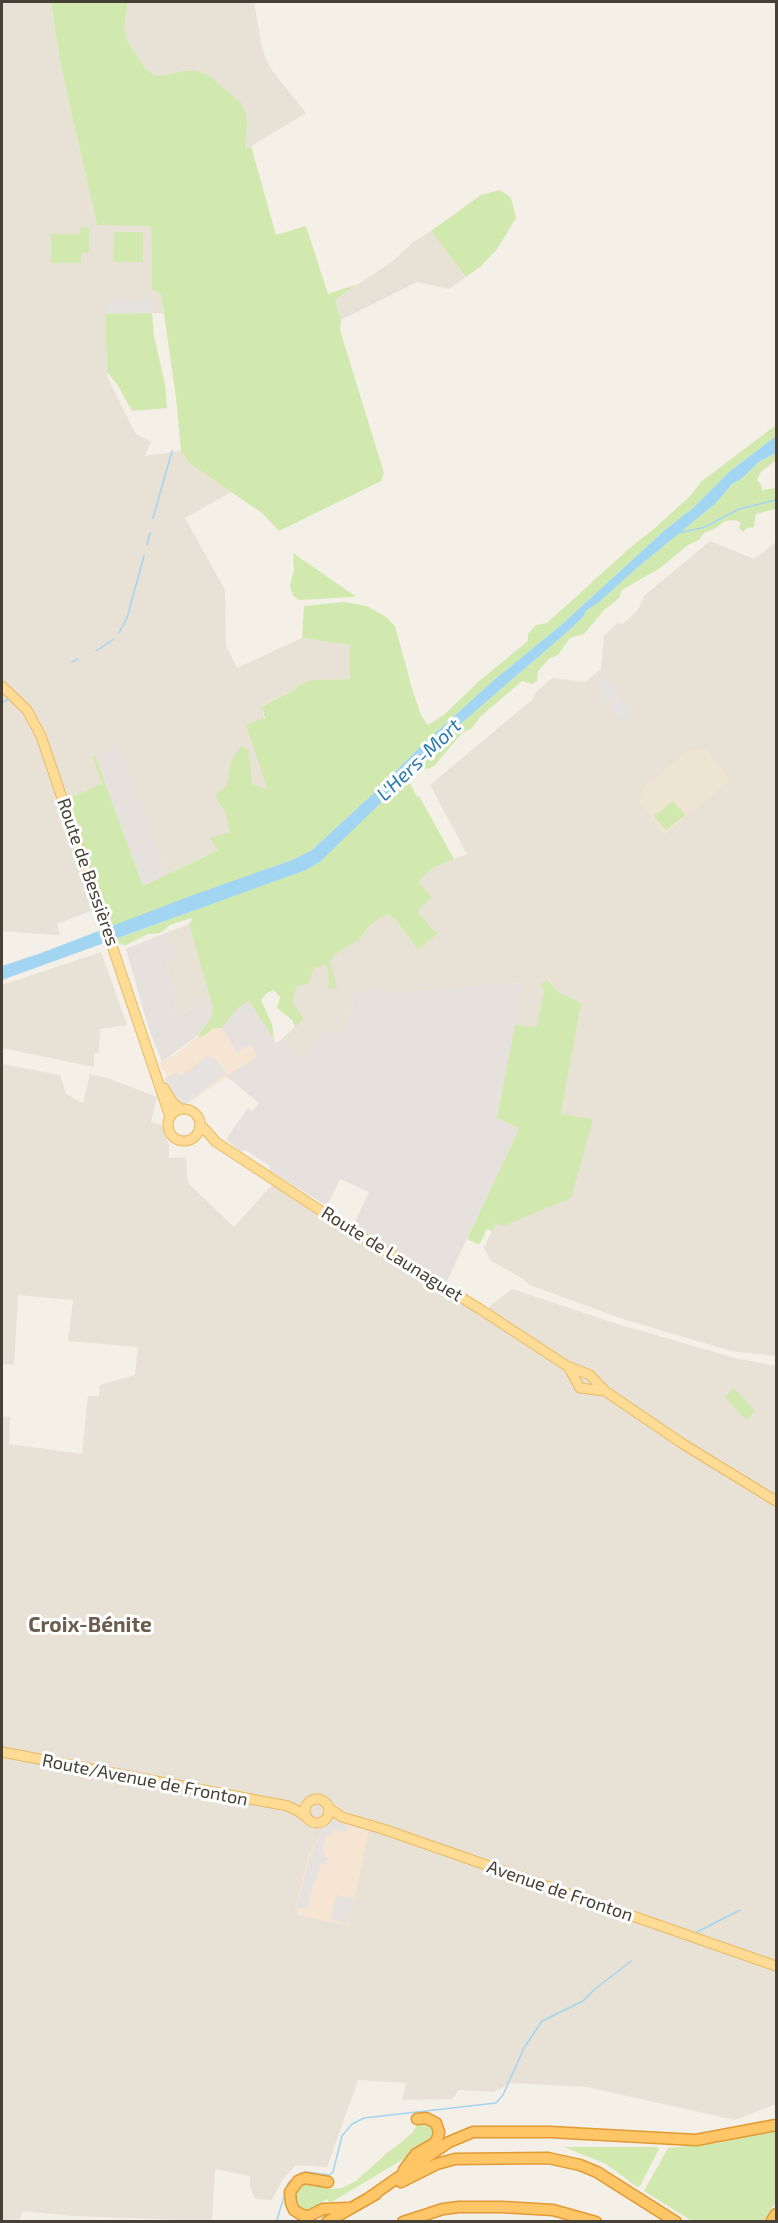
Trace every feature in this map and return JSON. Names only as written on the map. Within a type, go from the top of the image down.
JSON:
[{"type":"highway","points":[[399,2176],[416,2154],[435,2143],[440,2132],[436,2123],[426,2118],[417,2119]]},
{"type":"highway","points":[[327,2222],[370,2197],[449,2142],[473,2132],[550,2132],[696,2140],[777,2126]]},
{"type":"highway","points":[[370,2197],[437,2164],[455,2159],[548,2158],[580,2165],[597,2172],[676,2222]]},
{"type":"highway","points":[[328,2182],[305,2178],[298,2181],[290,2192],[294,2210],[309,2216],[323,2209],[352,2208]]},
{"type":"highway","points":[[403,2222],[451,2208],[502,2207],[553,2210],[596,2222]]},
{"type":"highway","points":[[771,2222],[777,2214]]},
{"type":"main road","name":"Route de Bessières","points":[[2,686],[27,710],[41,736],[170,1117]]},
{"type":"main road","name":"Route de Bessières","points":[[155,1070],[171,1100],[181,1109]]},
{"type":"main road","points":[[181,1109],[194,1112],[200,1124],[199,1131],[193,1138],[182,1141],[173,1136],[168,1127],[170,1117],[181,1109]]},
{"type":"main road","name":"Route de Launaguet","points":[[200,1124],[216,1142]]},
{"type":"main road","name":"Route de Launaguet","points":[[193,1138],[205,1138],[216,1142],[335,1220],[480,1309],[684,1444],[777,1501]]},
{"type":"main road","points":[[584,1377],[593,1383],[590,1388]]},
{"type":"main road","name":"Route de Launaguet","points":[[584,1377],[580,1388],[605,1391]]},
{"type":"main road","name":"Route/Avenue de Fronton","points":[[2,1752],[288,1806]]},
{"type":"main road","points":[[319,1799],[329,1808],[326,1820],[316,1824],[288,1806],[299,1806],[319,1799]]},
{"type":"main road","points":[[306,1818],[304,1810],[308,1803]]},
{"type":"main road","name":"Avenue de Fronton","points":[[329,1808],[342,1817],[375,1826],[777,1966]]},
{"type":"main road","name":"Avenue de Fronton","points":[[326,1820],[342,1817]]},
{"type":"shaded area","points":[[2,2],[51,2],[60,62],[97,225],[151,225],[152,290],[161,294],[163,313],[105,314],[107,376],[135,433],[151,442],[145,456],[181,451],[189,463],[231,492],[185,518],[225,590],[226,646],[237,668],[302,638],[350,645],[350,679],[312,680],[262,705],[278,820],[166,875],[118,744],[102,783],[57,804],[93,910],[57,924],[60,935],[2,931]]},
{"type":"shaded area","points":[[128,2],[254,2],[262,48],[270,68],[306,113],[245,150],[247,127],[183,71],[162,76],[154,75],[145,68],[128,42],[124,29]]},
{"type":"shaded area","points":[[431,231],[466,277],[449,289],[417,282],[341,320],[335,300],[393,261],[412,243]]},
{"type":"shaded area","points":[[151,299],[151,313],[107,313],[107,300]]},
{"type":"shaded area","points":[[710,541],[754,559],[776,542],[776,1356],[731,1351],[623,1319],[530,1285],[490,1260],[484,1248],[495,1223],[593,1119],[561,1114],[580,1003],[560,993],[548,980],[537,1027],[515,1025],[523,983],[405,993],[374,989],[354,995],[348,1027],[346,1026],[336,1039],[324,1029],[301,1058],[279,1041],[302,1021],[277,987],[359,940],[370,925],[386,914],[395,919],[418,950],[437,934],[417,911],[418,882],[432,868],[467,854],[430,785],[533,699],[535,693],[552,678],[585,682],[601,669],[604,636],[617,623],[623,624],[638,610],[644,596]]},
{"type":"shaded area","points":[[603,675],[632,712],[621,721],[594,686],[601,681],[599,678]]},
{"type":"shaded area","points":[[118,743],[166,875],[143,886],[95,755]]},
{"type":"shaded area","points":[[705,748],[731,780],[664,835],[638,802],[643,787],[689,750]]},
{"type":"shaded area","points":[[189,924],[211,995],[177,1017],[173,1010],[176,1009],[167,963],[174,960],[168,932]]},
{"type":"shaded area","points":[[168,932],[175,960],[167,963],[176,1009],[173,1011],[177,1016],[207,996],[249,1001],[276,1043],[279,1041],[301,1058],[324,1029],[336,1038],[346,1026],[348,1027],[354,995],[374,989],[405,993],[406,991],[524,983],[497,1118],[519,1129],[446,1283],[354,1224],[369,1192],[340,1179],[327,1206],[269,1170],[270,1166],[245,1150],[241,1152],[226,1139],[248,1108],[252,1111],[259,1103],[226,1076],[257,1057],[251,1044],[237,1053],[217,1021],[162,1062],[148,1026],[126,949]]},
{"type":"shaded area","points":[[101,952],[127,1025],[100,1029],[99,1053],[94,1053],[94,1067],[2,1048],[2,985]]},
{"type":"shaded area","points":[[217,1021],[237,1053],[251,1044],[258,1056],[185,1105],[179,1104],[165,1081],[166,1075],[159,1064],[177,1053]]},
{"type":"shaded area","points":[[207,1056],[216,1060],[226,1073],[185,1104],[179,1104],[164,1080],[177,1072],[180,1077]]},
{"type":"shaded area","points":[[2,1064],[60,1075],[66,1094],[83,1103],[90,1074],[157,1097],[151,1122],[162,1125],[169,1145],[169,1158],[186,1157],[187,1178],[190,1185],[234,1227],[273,1184],[330,1223],[367,1243],[484,1318],[490,1306],[512,1289],[614,1323],[735,1358],[776,1366],[776,2104],[735,2120],[587,2087],[510,2083],[494,2092],[459,2090],[452,2099],[402,2100],[406,2083],[358,2080],[327,2167],[296,2165],[282,2180],[272,2200],[255,2199],[250,2186],[250,2176],[215,2169],[212,2221],[73,2216],[23,2211],[19,2221],[2,2221],[2,1416],[10,1417],[9,1444],[82,1454],[88,1396],[99,1396],[100,1385],[135,1375],[138,1347],[68,1341],[73,1300],[18,1295],[14,1365],[2,1364]]},
{"type":"shaded area","points":[[333,1821],[347,1827],[347,1831],[333,1830],[332,1835],[325,1837],[322,1852],[325,1853],[324,1857],[330,1858],[325,1862],[326,1865],[320,1864],[316,1881],[313,1882],[308,1907],[296,1909],[311,1854],[326,1824]]},
{"type":"shaded area","points":[[334,1822],[369,1831],[349,1926],[298,1915],[295,1908],[309,1853],[325,1826]]},
{"type":"shaded area","points":[[336,1895],[355,1899],[349,1924],[331,1919]]},
{"type":"green space","points":[[51,2],[128,2],[124,29],[128,42],[145,68],[154,75],[161,76],[183,71],[196,71],[208,75],[241,103],[246,114],[245,149],[251,146],[276,235],[306,226],[328,294],[358,284],[335,300],[341,320],[340,330],[384,473],[381,481],[279,531],[262,513],[189,463],[181,451],[176,397],[161,294],[152,290],[151,226],[97,225],[60,62]]},
{"type":"green space","points":[[500,190],[511,198],[516,218],[497,249],[480,267],[466,277],[431,231],[481,195]]},
{"type":"green space","points":[[81,227],[89,227],[89,253],[81,253],[81,263],[51,263],[51,234],[80,234]]},
{"type":"green space","points":[[114,232],[143,232],[143,262],[113,262]]},
{"type":"green space","points":[[152,313],[167,408],[132,411],[117,384],[107,372],[105,314]]},
{"type":"green space","points":[[776,425],[776,436],[729,472],[693,508],[665,530],[560,626],[494,680],[312,850],[292,860],[111,927],[68,799],[102,783],[92,757],[95,755],[143,886],[218,850],[210,838],[230,832],[225,811],[217,800],[216,794],[227,785],[231,761],[241,746],[249,750],[252,784],[268,790],[246,725],[265,718],[262,706],[311,680],[350,679],[350,645],[302,638],[304,606],[344,602],[367,606],[386,617],[395,626],[413,692],[421,715],[428,725],[445,714],[478,682],[528,641],[528,634],[536,625],[547,623],[655,528],[690,496],[702,481]]},
{"type":"green space","points":[[776,453],[776,460],[760,473],[757,480],[762,490],[776,488],[776,509],[756,514],[754,527],[747,528],[743,532],[739,528],[741,523],[736,520],[725,521],[704,533],[699,540],[688,545],[660,568],[622,590],[619,598],[604,610],[584,634],[570,638],[558,655],[550,658],[538,671],[537,681],[532,684],[522,681],[480,717],[472,728],[462,733],[434,766],[428,769],[423,768],[413,775],[409,782],[454,859],[432,868],[418,882],[432,897],[417,911],[437,934],[418,950],[395,919],[386,914],[370,925],[359,940],[334,955],[330,962],[337,988],[329,989],[326,964],[314,968],[308,984],[297,986],[292,1002],[303,1018],[295,1027],[292,1020],[277,1008],[280,997],[274,990],[267,993],[261,1000],[272,1024],[274,1040],[249,1001],[239,1007],[221,1028],[214,1028],[200,1038],[198,1036],[212,1017],[213,1007],[189,924],[191,918],[170,925],[160,933],[148,934],[126,945],[119,944],[116,939],[305,870],[320,862],[428,752],[566,633],[587,610],[716,503],[732,484],[741,479],[760,461]]},
{"type":"green space","points":[[293,553],[355,596],[300,600],[293,596],[290,586],[294,570]]},
{"type":"green space","points":[[673,801],[685,815],[666,830],[654,816]]},
{"type":"green space","points":[[547,980],[560,993],[581,1003],[561,1114],[593,1119],[571,1198],[503,1226],[495,1223],[492,1231],[487,1229],[478,1244],[467,1239],[519,1129],[497,1118],[515,1025],[537,1027],[544,990],[540,984]]},
{"type":"green space","points":[[734,1388],[755,1411],[746,1420],[725,1397]]},
{"type":"green space","points":[[419,2122],[423,2125],[427,2123],[435,2126],[432,2142],[330,2203],[327,2199],[322,2202],[324,2206],[309,2213],[309,2210],[306,2213],[295,2207],[294,2189],[301,2182],[314,2183],[328,2189],[342,2188],[356,2181],[412,2133]]},
{"type":"green space","points":[[776,2130],[776,2202],[763,2221],[692,2221],[644,2191],[668,2148],[719,2143]]},
{"type":"green space","points":[[564,2147],[657,2147],[659,2149],[640,2186],[637,2187],[606,2164]]},
{"type":"water","name":"L'Hers-Mort","points":[[776,436],[776,453],[760,461],[741,479],[732,484],[716,503],[587,610],[566,633],[428,752],[394,790],[320,862],[306,870],[2,980],[2,966],[292,860],[312,850],[494,680],[560,626],[665,530],[693,508],[729,472]]},
{"type":"waterway","points":[[153,518],[172,451]]},
{"type":"waterway","points":[[679,533],[705,527],[739,509],[776,500]]},
{"type":"waterway","points":[[147,545],[150,533]]},
{"type":"waterway","points":[[119,633],[127,618],[144,556]]},
{"type":"waterway","points":[[96,651],[114,639]]},
{"type":"waterway","points":[[72,662],[78,659]]},
{"type":"waterway","points":[[2,703],[10,698]]},
{"type":"waterway","points":[[697,1932],[740,1910]]},
{"type":"waterway","points":[[273,2222],[277,2220],[288,2183],[306,2172],[330,2175],[333,2172],[342,2136],[352,2124],[364,2118],[496,2103],[503,2095],[524,2048],[542,2021],[583,2001],[631,1961]]},
{"type":"district","name":"Croix-Bénite","points":[[90,1625]]}]
